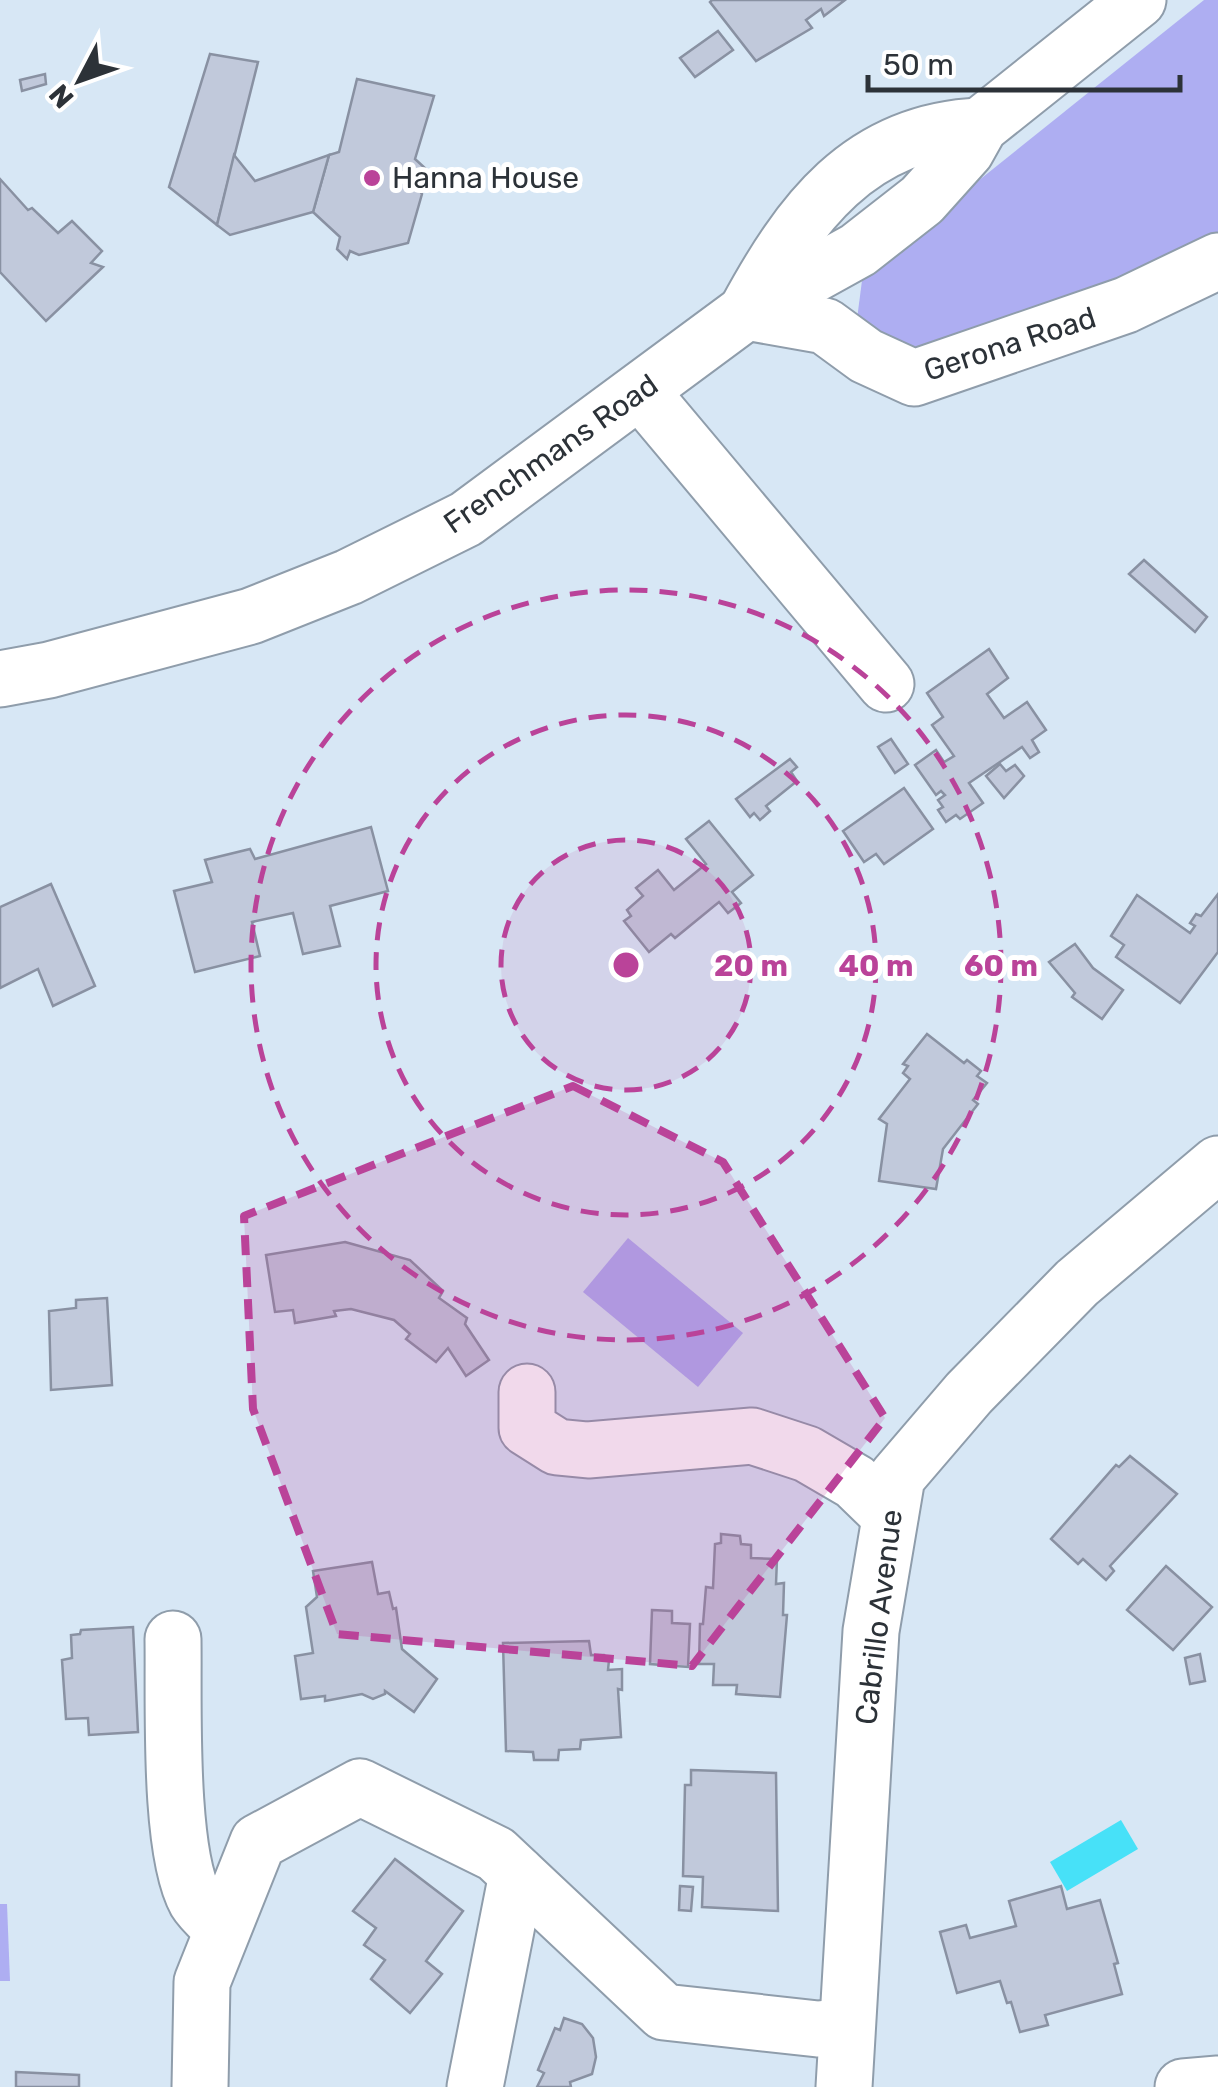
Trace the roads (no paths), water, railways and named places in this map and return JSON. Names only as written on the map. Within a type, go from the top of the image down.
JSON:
[{"type":"street","name":"Frenchmans Road","points":[[0,679],[49,670],[251,616],[349,577],[466,519],[746,312],[858,250],[922,200],[966,151],[980,126],[1138,0]]},
{"type":"street","name":"Gerona Road","points":[[746,312],[825,326],[866,356],[914,378],[1126,305],[1218,261]]},
{"type":"street","points":[[641,392],[886,684]]},
{"type":"street","name":"Cabrillo Avenue","points":[[844,2087],[871,1631],[897,1477],[969,1392],[1077,1283],[1218,1164]]},
{"type":"street","points":[[527,1392],[527,1428],[557,1447],[588,1450],[752,1436],[808,1454],[855,1482],[890,1516]]},
{"type":"street","points":[[173,1638],[182,1861],[196,1902],[222,1929]]},
{"type":"street","points":[[200,2087],[202,1982],[258,1842],[360,1786],[496,1854],[664,2012],[818,2029],[846,2026]]},
{"type":"street","points":[[475,2087],[517,1874]]},
{"type":"street","points":[[1183,2087],[1218,2084]]},
{"type":"place","name":"Hanna House","points":[[372,178]]}]
